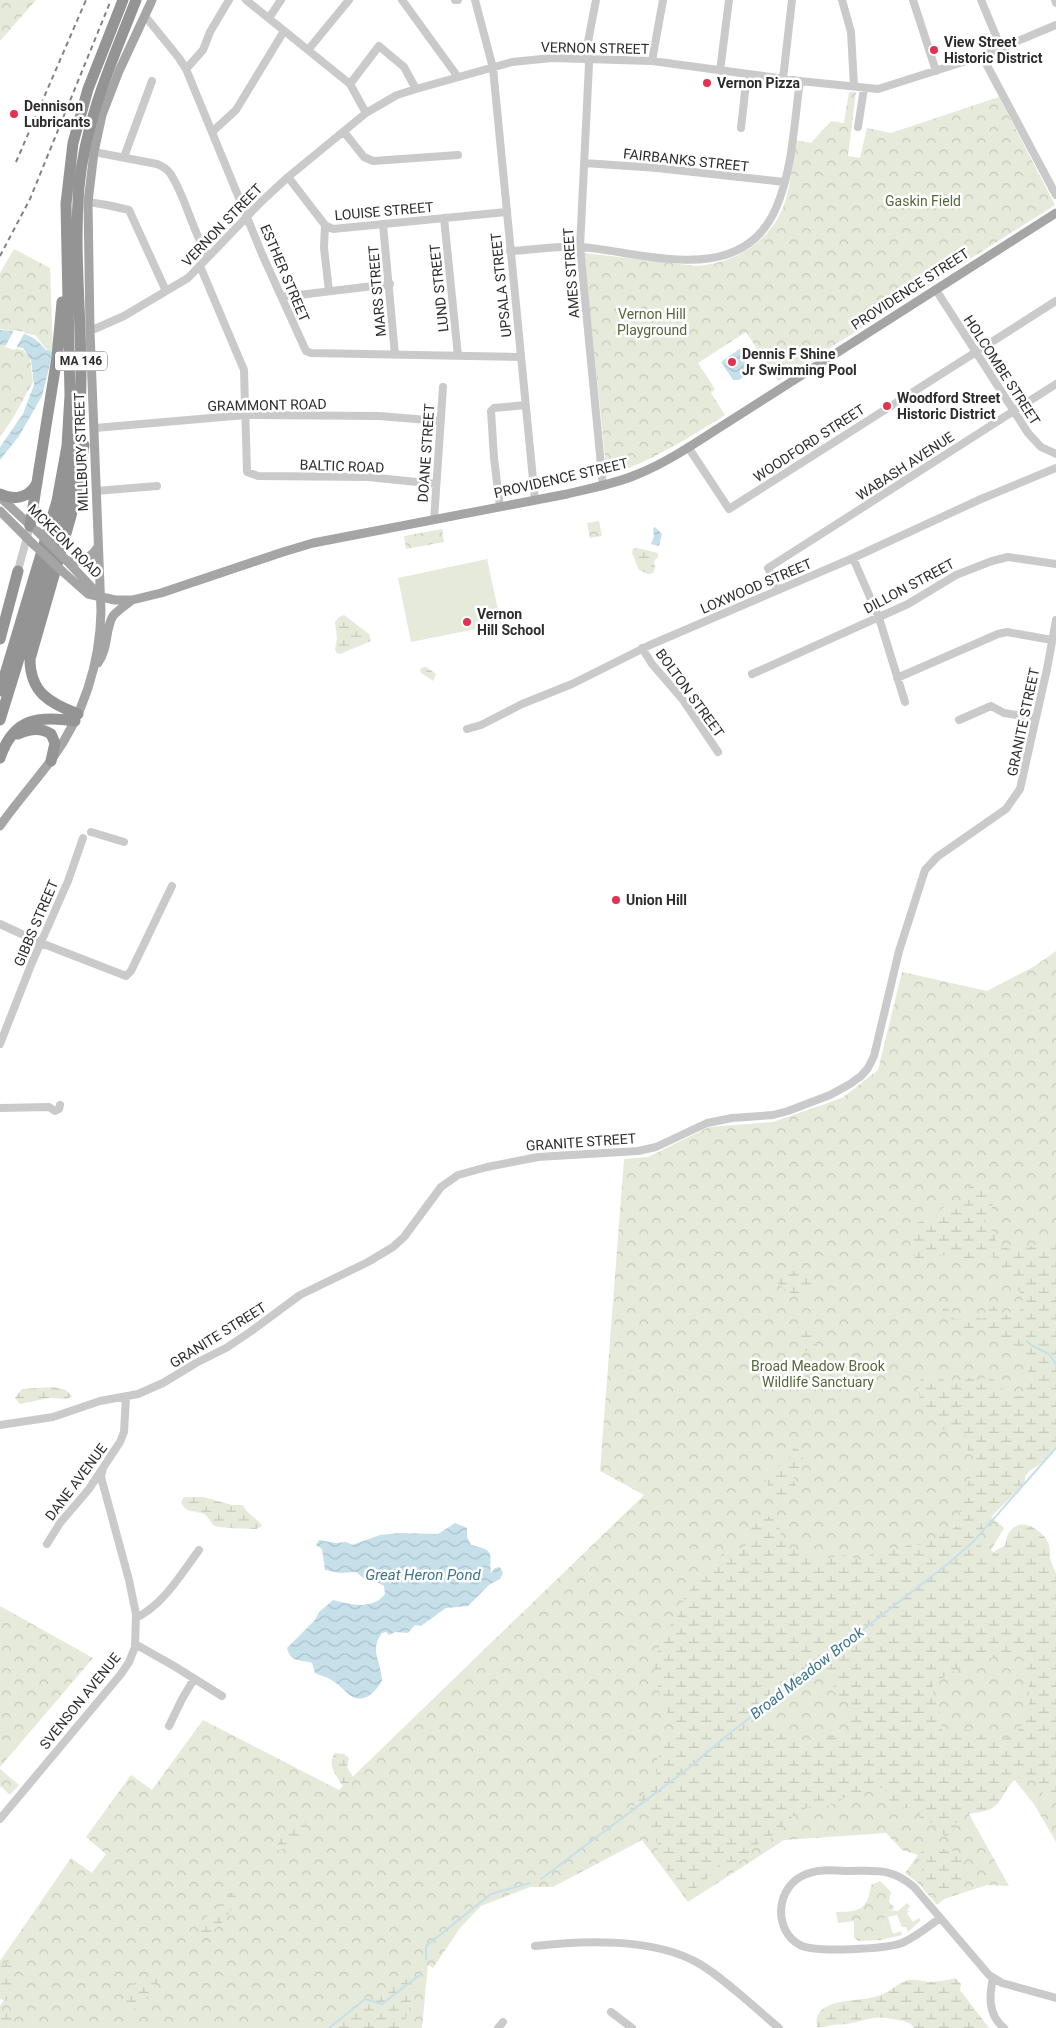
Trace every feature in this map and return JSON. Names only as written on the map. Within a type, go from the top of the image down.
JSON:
[{"type":"highway","name":"MA 146","points":[[0,691],[55,508],[67,446],[70,386],[66,233],[68,172],[80,114],[123,0]]},
{"type":"highway","name":"MA 146","points":[[0,720],[68,492],[74,463],[80,404],[77,218],[83,154],[98,96],[136,0]]},
{"type":"highway","points":[[34,528],[38,482],[59,345],[66,233]]},
{"type":"highway","points":[[76,717],[57,706],[42,694],[32,677],[30,659],[70,523],[82,462],[86,398],[80,323]]},
{"type":"highway","points":[[0,495],[9,498],[22,497],[32,491],[38,482]]},
{"type":"highway","points":[[0,639],[18,571]]},
{"type":"highway","points":[[0,758],[8,739],[18,728],[33,721],[76,717]]},
{"type":"highway","points":[[8,739],[30,730],[41,729],[48,732],[55,743],[51,761]]},
{"type":"main road","name":"MILLBURY STREET","points":[[0,826],[51,761],[76,717],[94,670],[100,633],[100,596],[90,331],[88,202],[94,152],[102,115],[113,84],[152,0]]},
{"type":"main road","name":"PROVIDENCE STREET","points":[[100,596],[115,600],[132,600],[167,591],[283,552],[313,544],[603,486],[637,475],[688,447],[1056,212]]},
{"type":"main road","name":"MCKEON ROAD","points":[[0,495],[100,596]]},
{"type":"main road","name":"MCKEON ROAD","points":[[0,511],[83,591],[100,596]]},
{"type":"main road","points":[[66,560],[74,562],[86,560],[98,547]]},
{"type":"main road","points":[[94,670],[106,646],[111,620],[117,612],[132,600]]},
{"type":"street","points":[[186,69],[203,50],[205,41],[229,0]]},
{"type":"street","points":[[246,0],[350,84],[366,113]]},
{"type":"street","points":[[269,18],[282,0]]},
{"type":"street","points":[[308,50],[348,0]]},
{"type":"street","points":[[402,0],[458,77]]},
{"type":"street","name":"UPSALA STREET","points":[[475,0],[493,68],[535,500]]},
{"type":"street","name":"AMES STREET","points":[[596,0],[587,47],[589,64],[580,247],[603,486]]},
{"type":"street","points":[[652,62],[663,0]]},
{"type":"street","points":[[720,71],[729,0]]},
{"type":"street","points":[[783,79],[792,0]]},
{"type":"street","points":[[842,0],[851,32],[854,86]]},
{"type":"street","points":[[913,0],[936,71]]},
{"type":"street","points":[[981,0],[1001,48]]},
{"type":"street","name":"ESTHER STREET","points":[[145,16],[186,69],[262,254],[303,347],[308,352],[520,357]]},
{"type":"street","name":"VERNON STREET","points":[[90,331],[124,316],[183,282],[288,177],[366,113],[397,95],[493,68],[530,60],[552,58],[652,62],[878,89],[982,56],[1056,25]]},
{"type":"street","points":[[212,132],[236,110],[284,31]]},
{"type":"street","points":[[350,84],[379,46],[404,67],[416,89]]},
{"type":"street","points":[[982,56],[1056,195]]},
{"type":"street","points":[[741,128],[747,74]]},
{"type":"street","points":[[124,157],[152,81]]},
{"type":"street","points":[[510,251],[580,247],[692,261],[724,256],[748,243],[761,231],[776,208],[785,182],[800,81]]},
{"type":"street","points":[[858,127],[864,88]]},
{"type":"street","points":[[344,132],[364,157],[372,161],[458,155]]},
{"type":"street","points":[[94,152],[165,167],[173,180],[208,256]]},
{"type":"street","name":"FAIRBANKS STREET","points":[[584,163],[657,168],[785,182]]},
{"type":"street","name":"LOUISE STREET","points":[[288,177],[325,225],[333,229],[506,212]]},
{"type":"street","points":[[88,202],[107,204],[129,210],[166,291]]},
{"type":"street","name":"LUND STREET","points":[[444,218],[458,356]]},
{"type":"street","name":"MARS STREET","points":[[383,224],[395,355]]},
{"type":"street","points":[[325,225],[324,248],[328,291]]},
{"type":"street","points":[[200,266],[244,370],[246,415]]},
{"type":"street","points":[[282,297],[390,284]]},
{"type":"street","name":"HOLCOMBE STREET","points":[[936,290],[1013,412],[1034,441],[1056,454]]},
{"type":"street","name":"WOODFORD STREET","points":[[688,447],[729,510],[1056,301]]},
{"type":"street","name":"WABASH AVENUE","points":[[779,590],[768,568],[1056,384]]},
{"type":"street","name":"DOANE STREET","points":[[434,520],[443,387]]},
{"type":"street","points":[[500,507],[490,411],[494,408],[525,405]]},
{"type":"street","name":"GRAMMONT ROAD","points":[[95,428],[246,415],[379,416],[440,421]]},
{"type":"street","name":"BALTIC ROAD","points":[[246,415],[245,450],[248,473],[258,476],[368,477],[436,484]]},
{"type":"street","name":"LOXWOOD STREET","points":[[467,729],[481,725],[522,704],[572,684],[642,648],[853,558],[982,499],[1056,468]]},
{"type":"street","points":[[96,491],[157,486]]},
{"type":"street","points":[[0,618],[34,528]]},
{"type":"street","name":"DILLON STREET","points":[[752,674],[879,618],[917,599],[956,575],[992,561],[1008,557],[1056,564]]},
{"type":"street","points":[[853,558],[879,618],[905,702]]},
{"type":"street","name":"GRANITE STREET","points":[[0,1426],[53,1417],[100,1401],[126,1397],[151,1390],[163,1384],[250,1332],[300,1295],[382,1255],[404,1237],[441,1187],[458,1175],[538,1157],[615,1153],[649,1149],[707,1123],[732,1118],[773,1115],[788,1111],[830,1095],[861,1076],[868,1068],[874,1056],[890,985],[922,877],[929,864],[1006,809],[1017,796],[1026,772],[1056,620]]},
{"type":"street","points":[[897,678],[998,634],[1007,632],[1052,640]]},
{"type":"street","name":"BOLTON STREET","points":[[642,648],[652,664],[683,700],[718,752]]},
{"type":"street","points":[[959,720],[991,706],[1004,713],[1036,718]]},
{"type":"street","points":[[91,832],[124,842]]},
{"type":"street","name":"GIBBS STREET","points":[[0,1044],[68,881],[83,838]]},
{"type":"street","points":[[0,924],[124,976],[128,975],[172,886]]},
{"type":"street","points":[[0,1108],[49,1107],[55,1111],[59,1109],[60,1105]]},
{"type":"street","name":"DANE AVENUE","points":[[46,1544],[60,1523],[89,1489],[120,1442],[123,1433],[126,1397]]},
{"type":"street","name":"SVENSON AVENUE","points":[[0,1819],[120,1674],[129,1662],[135,1644],[136,1618],[134,1602],[101,1477],[103,1468]]},
{"type":"street","points":[[136,1618],[147,1613],[162,1598],[199,1550]]},
{"type":"street","points":[[135,1644],[222,1696]]},
{"type":"street","points":[[169,1726],[194,1679]]},
{"type":"street","points":[[940,1918],[914,1937],[898,1944],[878,1947],[815,1949],[801,1946],[791,1938],[782,1918],[781,1906],[788,1889],[798,1879],[808,1874],[826,1870],[888,1871],[907,1881],[940,1918],[981,1968],[993,1978],[1002,1983],[1056,1998]]},
{"type":"street","points":[[535,1946],[573,1942],[648,1946],[680,1954],[708,1970],[779,2028]]},
{"type":"street","points":[[993,1978],[990,2003],[998,2023],[1004,2028]]},
{"type":"street","points":[[612,2012],[632,2028]]},
{"type":"green space","points":[[0,0],[36,0],[0,41]]},
{"type":"green space","points":[[849,92],[856,92],[848,156],[860,158],[867,128],[891,133],[999,97],[1055,205],[778,381],[746,332],[698,363],[715,389],[711,393],[725,415],[653,457],[607,476],[584,253],[697,266],[725,260],[750,248],[770,230],[784,205],[790,181],[795,140],[811,143],[831,121],[844,123]]},
{"type":"green space","points":[[14,249],[50,268],[53,352],[48,351],[35,335],[0,329],[0,273]]},
{"type":"green space","points":[[0,345],[23,350],[30,358],[33,382],[0,437]]},
{"type":"green space","points":[[599,521],[602,536],[590,538],[587,523]]},
{"type":"green space","points":[[442,529],[444,542],[406,549],[404,536]]},
{"type":"green space","points":[[637,548],[658,553],[658,557],[654,561],[655,568],[653,573],[648,574],[639,570],[632,553],[633,549]]},
{"type":"green space","points":[[487,559],[501,624],[411,642],[398,578]]},
{"type":"green space","points":[[344,615],[369,634],[371,641],[340,654],[335,649],[337,638],[335,622]]},
{"type":"green space","points":[[426,667],[436,674],[433,681],[420,672],[421,668]]},
{"type":"green space","name":"Broad Meadow Brook Wildlife Sanctuary","points":[[1056,951],[1056,1283],[1048,1352],[1027,1376],[1036,1385],[1056,1441],[990,1516],[1004,1528],[991,1550],[1056,1604],[1056,1842],[1034,1804],[991,1751],[951,1782],[1009,1886],[987,1885],[944,1899],[937,1905],[918,1883],[905,1873],[918,1855],[902,1850],[886,1833],[784,1840],[688,1902],[642,1840],[553,1887],[530,1887],[481,1906],[460,1928],[433,1968],[428,1965],[422,2028],[0,2028],[0,2006],[11,1989],[0,1981],[0,1961],[71,1858],[92,1873],[106,1854],[86,1837],[131,1775],[152,1790],[203,1720],[339,1790],[644,1495],[600,1471],[624,1159],[648,1157],[709,1127],[773,1122],[842,1098],[878,1070],[902,972],[987,991],[1035,966]]},
{"type":"green space","points":[[975,1181],[980,1181],[987,1186],[992,1194],[993,1203],[991,1211],[984,1221],[995,1233],[996,1243],[1010,1249],[1018,1249],[1056,1239],[1056,1449],[1046,1460],[1025,1474],[1025,1481],[1021,1487],[987,1521],[993,1520],[982,1531],[980,1541],[982,1552],[990,1558],[996,1550],[1005,1546],[1006,1539],[1012,1528],[1023,1524],[1036,1529],[1043,1535],[1049,1545],[1051,1562],[1056,1573],[1056,1803],[1041,1792],[1037,1782],[1032,1778],[1018,1778],[1010,1785],[994,1807],[962,1816],[946,1837],[932,1823],[920,1818],[914,1807],[898,1808],[892,1805],[885,1790],[877,1786],[852,1794],[831,1805],[806,1808],[782,1825],[770,1840],[759,1843],[737,1865],[732,1867],[721,1866],[714,1869],[702,1885],[691,1890],[683,1888],[661,1864],[658,1845],[647,1822],[649,1805],[627,1822],[631,1814],[629,1810],[636,1804],[657,1773],[654,1766],[665,1744],[673,1740],[677,1733],[661,1699],[655,1675],[654,1660],[667,1629],[677,1617],[685,1596],[725,1551],[744,1547],[751,1539],[749,1533],[757,1515],[778,1518],[781,1537],[787,1547],[809,1555],[828,1558],[845,1555],[860,1560],[872,1554],[875,1550],[885,1552],[891,1548],[900,1549],[908,1545],[924,1545],[959,1525],[960,1514],[957,1499],[967,1486],[976,1460],[967,1449],[966,1439],[962,1431],[956,1427],[942,1430],[935,1426],[932,1412],[920,1401],[918,1384],[921,1377],[934,1373],[945,1381],[960,1383],[969,1378],[979,1380],[990,1377],[1011,1395],[1020,1396],[1023,1391],[1029,1368],[1017,1350],[1006,1346],[996,1334],[986,1329],[962,1331],[956,1329],[949,1324],[942,1314],[943,1309],[949,1306],[954,1319],[983,1319],[986,1309],[990,1305],[1004,1316],[1019,1311],[1022,1307],[1023,1296],[1005,1275],[1000,1259],[984,1255],[972,1259],[941,1255],[918,1261],[915,1258],[910,1236],[917,1223],[933,1217],[942,1208],[964,1199],[969,1187]],"holes":[[[854,1643],[853,1648],[831,1662],[822,1674],[824,1679],[838,1683],[830,1689],[854,1706],[847,1732],[832,1738],[798,1740],[791,1737],[773,1721],[750,1728],[729,1741]],[[1010,1652],[1019,1654],[1029,1683],[1028,1709],[1020,1728],[1016,1733],[1004,1739],[997,1739],[963,1729],[945,1736],[941,1716],[934,1697],[933,1684],[955,1670]]]},
{"type":"green space","points":[[790,1260],[792,1261],[790,1268],[792,1271],[802,1272],[813,1286],[811,1291],[803,1298],[793,1295],[774,1281],[775,1276]]},
{"type":"green space","points":[[800,1326],[807,1329],[814,1338],[819,1349],[816,1355],[806,1351],[792,1336],[792,1333]]},
{"type":"green space","points":[[53,1387],[66,1390],[72,1396],[67,1399],[49,1398],[20,1404],[15,1398],[22,1389]]},
{"type":"green space","points":[[794,1448],[801,1450],[804,1455],[797,1476],[792,1479],[798,1489],[789,1501],[771,1492],[764,1477],[767,1471],[785,1464],[790,1459]]},
{"type":"green space","points":[[184,1497],[203,1497],[232,1505],[243,1505],[247,1512],[262,1526],[255,1529],[215,1526],[204,1514],[185,1508],[181,1502]]},
{"type":"green space","points":[[0,1606],[93,1658],[0,1767]]},
{"type":"green space","points":[[335,1753],[344,1754],[349,1758],[347,1767],[353,1777],[350,1783],[343,1787],[332,1766]]},
{"type":"green space","points":[[0,1769],[19,1785],[10,1795],[0,1786]]},
{"type":"green space","points":[[305,1818],[306,1832],[300,1841],[276,1851],[279,1840],[286,1830]]},
{"type":"green space","points":[[929,1847],[960,1853],[964,1866],[964,1876],[959,1884],[949,1893],[926,1885],[924,1882],[922,1867],[919,1861],[921,1852]]},
{"type":"green space","points":[[880,1881],[891,1892],[889,1902],[894,1907],[893,1910],[886,1910],[881,1940],[858,1941],[854,1937],[854,1921],[838,1923],[836,1912],[861,1908],[868,1900],[871,1885]]},
{"type":"green space","points":[[235,1893],[233,1905],[226,1918],[215,1929],[204,1935],[199,1930],[203,1921],[227,1897]]},
{"type":"green space","points":[[907,1903],[910,1906],[907,1913],[913,1922],[919,1918],[921,1920],[908,1932],[906,1927],[902,1927],[897,1915],[888,1917],[893,1934],[901,1931],[902,1935],[881,1940],[886,1910],[898,1911]]},
{"type":"green space","points":[[8,1962],[11,1963],[17,1979],[13,1991],[6,2001],[0,1999],[0,1965]]},
{"type":"green space","points":[[150,1977],[158,1979],[155,1988],[137,2008],[127,2011],[124,2006],[131,1986],[138,1981]]},
{"type":"green space","points":[[410,1978],[417,1979],[404,2028],[327,2028],[366,2001],[379,1999],[389,1986]]},
{"type":"green space","points":[[955,1978],[961,1984],[960,1990],[989,2028],[914,2028],[907,2022],[879,2017],[849,2024],[817,2027],[817,2017],[829,2005],[878,1996],[909,1980],[930,1982]]},
{"type":"green space","points":[[7,2009],[14,2018],[14,2028],[0,2028],[0,2012]]},
{"type":"water","points":[[0,330],[26,334],[41,344],[46,350],[53,352],[42,396],[19,436],[0,460],[0,447],[23,414],[34,385],[31,360],[23,348],[0,345]]},
{"type":"water","name":"Dennis F Shine Jr Swimming Pool","points":[[744,346],[749,354],[742,360],[754,370],[739,380],[733,380],[721,362]]},
{"type":"water","points":[[655,527],[662,534],[659,546],[651,544]]},
{"type":"water","name":"Great Heron Pond","points":[[455,1523],[467,1528],[467,1537],[471,1545],[488,1551],[490,1554],[491,1573],[495,1568],[500,1567],[503,1573],[500,1579],[489,1585],[468,1606],[446,1608],[421,1626],[415,1625],[408,1633],[395,1632],[389,1635],[386,1632],[382,1633],[376,1645],[376,1651],[382,1681],[373,1693],[361,1699],[351,1696],[338,1684],[315,1673],[312,1663],[296,1660],[291,1656],[287,1648],[315,1620],[319,1612],[333,1600],[361,1605],[374,1603],[385,1594],[384,1586],[375,1581],[367,1581],[356,1572],[340,1573],[325,1570],[322,1549],[316,1545],[319,1540],[336,1543],[346,1542],[352,1545],[380,1535],[400,1533],[438,1534]]},
{"type":"pier","points":[[14,330],[25,332],[15,350],[5,347]]},
{"type":"waterway","name":"Broad Meadow Brook","points":[[1027,1341],[1049,1354],[1056,1364]]},
{"type":"waterway","name":"Broad Meadow Brook","points":[[541,1879],[690,1767],[725,1737],[949,1563],[974,1541],[1056,1448]]},
{"type":"waterway","name":"Broad Meadow Brook","points":[[426,1959],[426,1946],[491,1894],[530,1883]]},
{"type":"waterway","name":"Broad Meadow Brook","points":[[329,2028],[365,1999],[382,2004],[421,1974]]},
{"type":"railway","points":[[16,162],[86,0]]},
{"type":"railway","points":[[0,256],[30,199],[111,0]]},
{"type":"place","name":"View Street Historic District","points":[[934,50]]},
{"type":"place","name":"Vernon Pizza","points":[[707,83]]},
{"type":"place","name":"Dennison Lubricants","points":[[14,114]]},
{"type":"place","name":"Dennis F Shine Jr Swimming Pool","points":[[732,362]]},
{"type":"place","name":"Woodford Street Historic District","points":[[887,406]]},
{"type":"place","name":"Vernon Hill School","points":[[467,622]]},
{"type":"place","name":"Union Hill","points":[[616,900]]},
{"type":"park label","name":"Gaskin Field","points":[[923,201]]},
{"type":"park label","name":"Vernon Hill Playground","points":[[652,322]]}]
